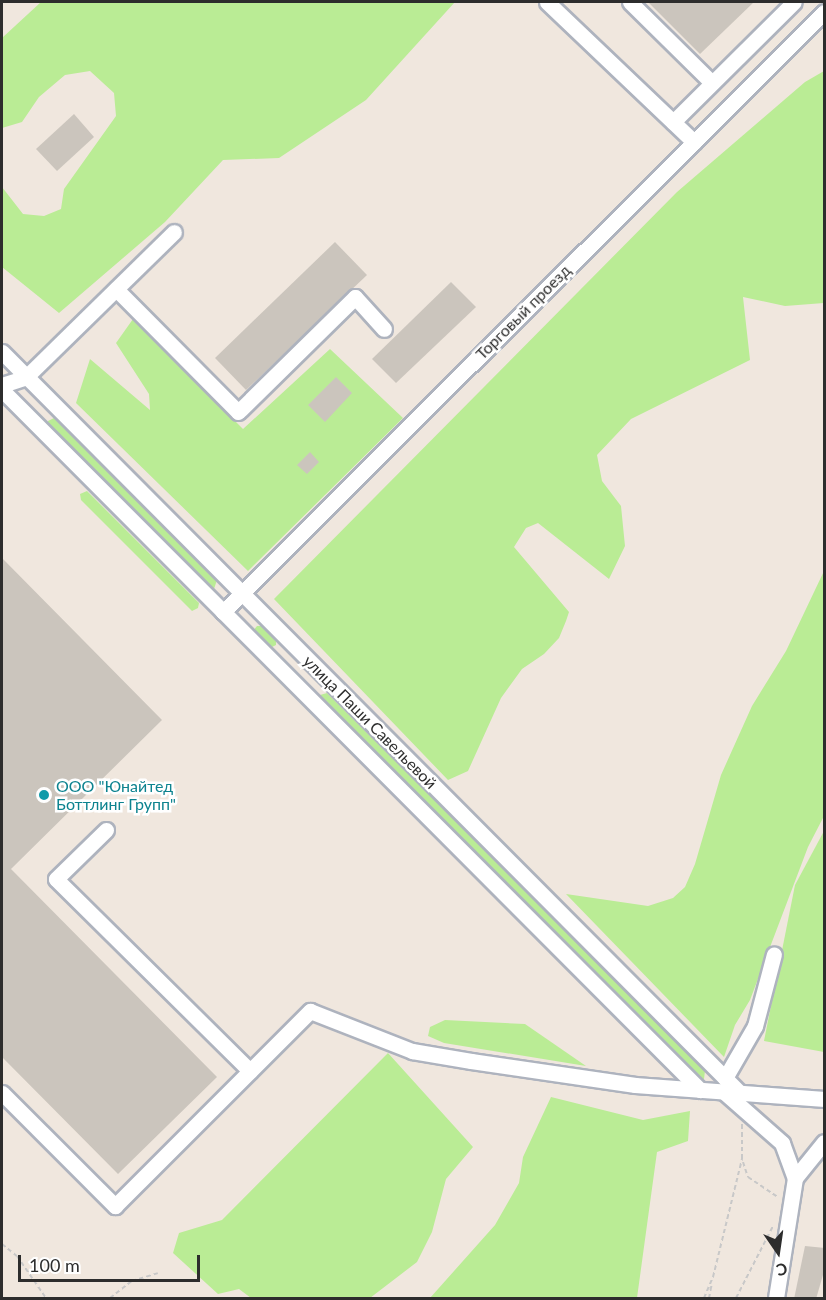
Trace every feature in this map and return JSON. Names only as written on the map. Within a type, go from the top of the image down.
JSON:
[{"type":"street","points":[[548,2],[694,141]]},
{"type":"street","points":[[630,2],[712,83]]},
{"type":"street","points":[[673,122],[794,2]]},
{"type":"street","name":"Торговый проезд","points":[[223,612],[825,12]]},
{"type":"street","points":[[2,388],[26,377],[174,232]]},
{"type":"street","points":[[116,289],[238,411],[355,297],[384,329]]},
{"type":"street","name":"улица Паши Савельевой","points":[[2,352],[728,1086],[742,1106],[782,1143],[794,1185]]},
{"type":"street","name":"улица Паши Савельевой","points":[[2,388],[700,1090]]},
{"type":"street","points":[[106,830],[57,879],[250,1071]]},
{"type":"street","points":[[728,1086],[754,1026],[774,954]]},
{"type":"street","points":[[2,1093],[115,1206],[310,1011],[412,1051],[635,1085],[700,1090],[728,1086],[825,1099]]},
{"type":"street","points":[[776,1299],[794,1185],[825,1142]]},
{"type":"path","points":[[709,1299],[742,1159],[742,1106]]},
{"type":"path","points":[[742,1159],[748,1177],[786,1203],[794,1185]]},
{"type":"path","points":[[736,1299],[777,1217]]},
{"type":"path","points":[[2,1244],[17,1256],[46,1299]]},
{"type":"path","points":[[110,1299],[132,1281],[158,1273]]},
{"type":"path","points":[[704,1299],[713,1277]]},
{"type":"green space","points":[[41,2],[455,2],[366,100],[279,158],[223,160],[165,222],[59,313],[2,267],[2,187],[23,214],[44,216],[61,209],[64,189],[116,116],[114,93],[90,71],[65,75],[39,97],[22,122],[2,128],[2,38]]},
{"type":"green space","points":[[824,71],[824,303],[785,306],[743,297],[750,360],[631,419],[597,455],[602,481],[621,506],[625,546],[609,579],[538,523],[526,528],[514,547],[569,612],[559,638],[544,654],[522,669],[501,698],[468,771],[448,780],[274,599],[677,192],[805,82]]},
{"type":"green space","points":[[133,319],[243,429],[330,349],[403,418],[248,571],[76,403],[90,359],[150,410],[149,394],[116,343]]},
{"type":"green space","points":[[56,417],[217,580],[214,589],[48,426],[48,421]]},
{"type":"green space","points":[[87,491],[199,603],[198,608],[192,611],[81,500],[80,494]]},
{"type":"green space","points":[[824,571],[824,816],[808,847],[750,1000],[735,1025],[724,1057],[566,894],[648,906],[673,898],[685,887],[695,864],[721,775],[752,706],[786,651]]},
{"type":"green space","points":[[257,626],[262,626],[276,640],[276,645],[270,648],[253,631]]},
{"type":"green space","points":[[327,693],[665,1030],[705,1071],[704,1079],[700,1079],[319,702],[320,695]]},
{"type":"green space","points":[[824,831],[824,1052],[764,1041],[795,885]]},
{"type":"green space","points":[[445,1020],[525,1024],[586,1066],[444,1043],[428,1036],[430,1027]]},
{"type":"green space","points":[[388,1053],[473,1147],[446,1179],[432,1232],[417,1262],[370,1298],[251,1298],[239,1289],[218,1294],[173,1253],[179,1233],[222,1220]]},
{"type":"green space","points":[[551,1097],[643,1120],[690,1111],[688,1141],[657,1152],[637,1298],[430,1298],[495,1225],[519,1183],[523,1157]]},
{"type":"building","points":[[648,2],[754,2],[700,54]]},
{"type":"building","points":[[74,114],[94,137],[57,171],[36,149]]},
{"type":"building","points":[[335,242],[367,275],[246,390],[215,358]]},
{"type":"building","points":[[451,282],[476,307],[396,383],[372,359]]},
{"type":"building","points":[[336,377],[352,393],[325,422],[308,405]]},
{"type":"building","points":[[310,452],[319,462],[307,474],[297,465]]},
{"type":"building","name":"ООО \"Юнайтед Боттлинг Групп\"","points":[[2,558],[162,720],[11,869],[217,1077],[118,1174],[2,1057]]},
{"type":"building","points":[[805,1246],[825,1248],[825,1268],[816,1299],[794,1299]]},
{"type":"place","name":"ООО \"Юнайтед Боттлинг Групп\"","points":[[44,795]]}]
